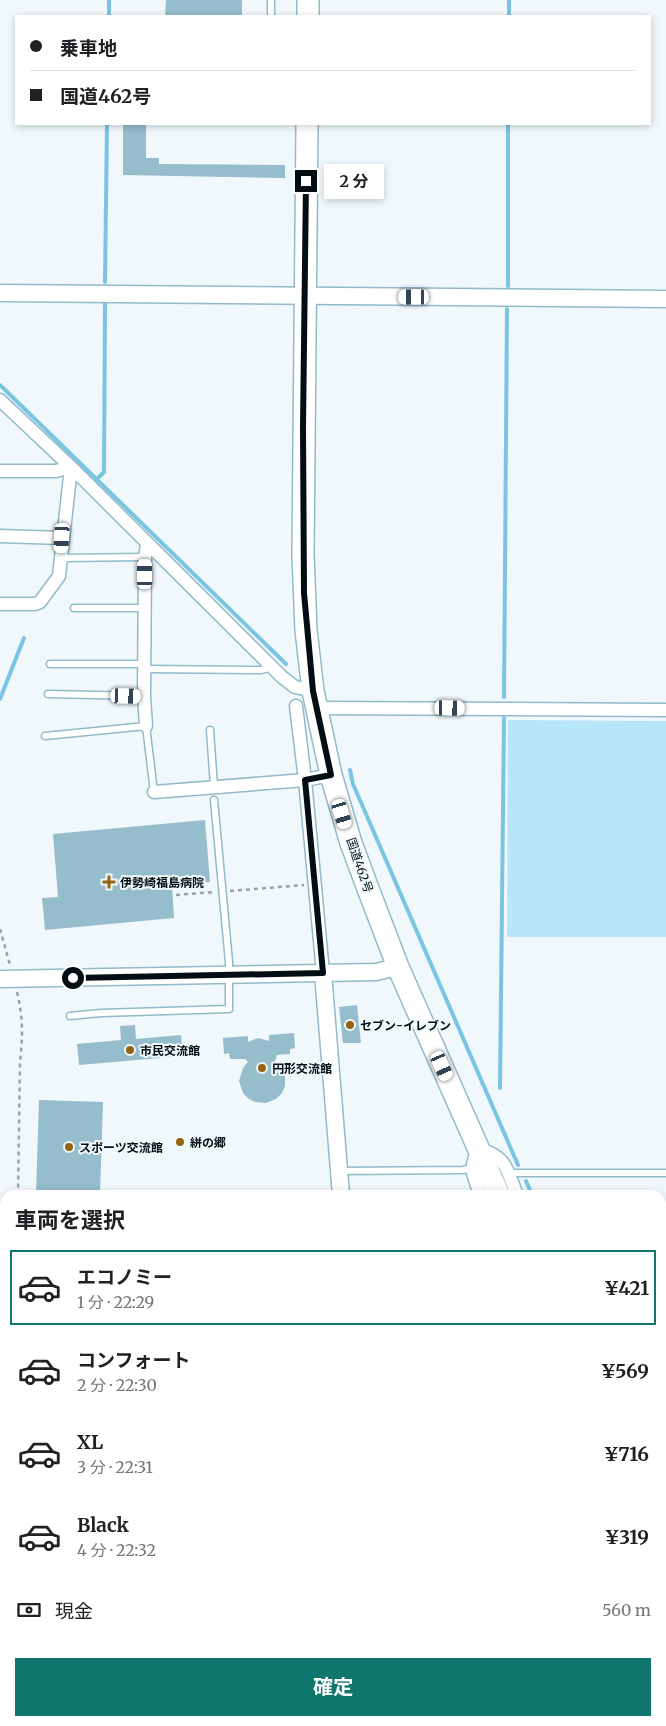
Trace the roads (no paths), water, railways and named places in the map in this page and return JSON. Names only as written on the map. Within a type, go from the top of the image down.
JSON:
[{"type":"highway","points":[[308,0],[308,15]]},
{"type":"highway","name":"国道462号","points":[[307,125],[302,555],[309,702],[354,852],[398,967],[475,1158],[496,1190]]},
{"type":"street","points":[[0,293],[666,299]]},
{"type":"street","points":[[0,400],[71,467],[146,551],[309,702],[666,710]]},
{"type":"street","points":[[0,471],[56,471],[71,467]]},
{"type":"street","points":[[0,604],[35,604],[40,602],[59,576],[71,467]]},
{"type":"street","points":[[0,536],[62,538]]},
{"type":"street","points":[[146,551],[144,666],[146,726]]},
{"type":"street","points":[[309,702],[305,780],[341,1190]]},
{"type":"street","points":[[154,792],[214,794],[331,775]]},
{"type":"street","points":[[9,979],[376,972],[398,967]]},
{"type":"street","points":[[480,1190],[475,1158],[490,1152],[505,1165],[515,1190]]},
{"type":"lane","points":[[271,0],[271,15]]},
{"type":"lane","points":[[61,558],[146,551]]},
{"type":"lane","points":[[74,608],[145,608]]},
{"type":"lane","points":[[50,664],[261,670],[272,667]]},
{"type":"lane","points":[[48,694],[144,696]]},
{"type":"lane","points":[[45,736],[146,726],[154,792]]},
{"type":"lane","points":[[70,1016],[101,1013],[229,1009],[229,962],[210,730]]},
{"type":"lane","points":[[339,1171],[463,1170],[475,1158]]},
{"type":"lane","points":[[508,1173],[666,1173]]},
{"type":"waterway","points":[[109,0],[109,15]]},
{"type":"waterway","points":[[509,0],[509,15]]},
{"type":"waterway","points":[[105,282],[107,125]]},
{"type":"waterway","points":[[508,125],[508,286]]},
{"type":"waterway","points":[[97,479],[104,472],[105,303]]},
{"type":"waterway","points":[[504,697],[507,309]]},
{"type":"waterway","points":[[0,385],[286,664]]},
{"type":"waterway","points":[[0,699],[24,638]]},
{"type":"waterway","points":[[500,1088],[504,718]]},
{"type":"waterway","points":[[350,770],[353,784],[518,1165]]},
{"type":"waterway","points":[[526,1181],[530,1190]]},
{"type":"place","name":"伊勢崎福島病院","points":[[109,882]]},
{"type":"place","name":"セブン-イレブン","points":[[350,1025]]},
{"type":"place","name":"市民交流館","points":[[130,1050]]},
{"type":"place","name":"円形交流館","points":[[262,1068]]},
{"type":"place","name":"絣の郷","points":[[180,1142]]},
{"type":"place","name":"スポーツ交流館","points":[[69,1147]]}]
